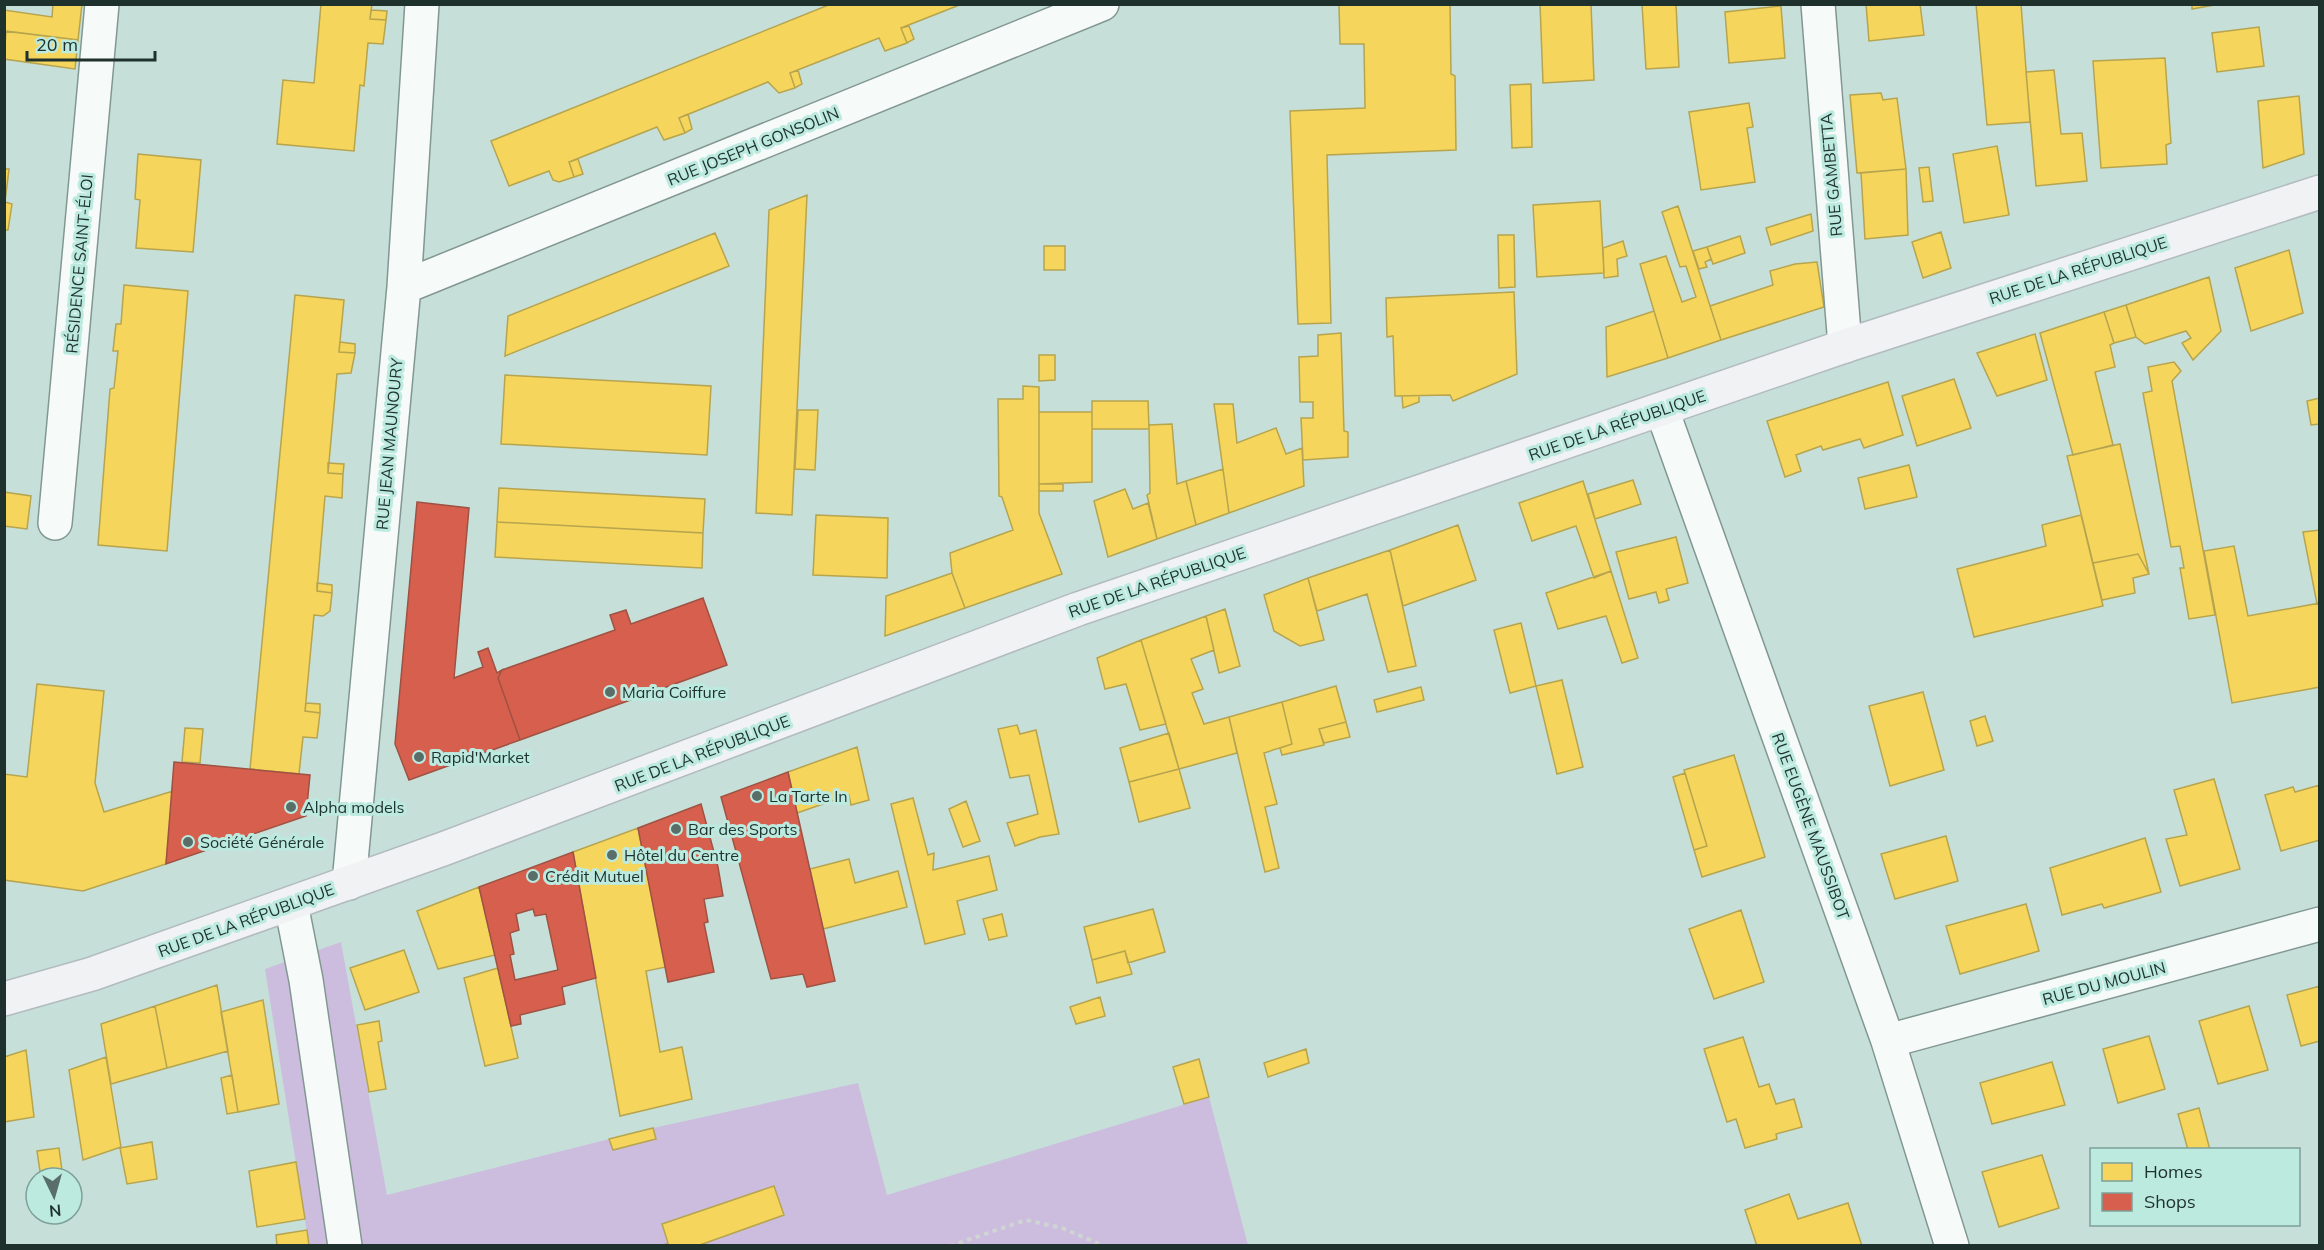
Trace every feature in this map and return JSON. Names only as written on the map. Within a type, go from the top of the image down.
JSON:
[{"type":"main road","name":"RUE DE LA RÉPUBLIQUE","points":[[4,999],[92,974],[349,883],[705,752],[1078,609],[1845,346],[2319,192]]},
{"type":"street","name":"RÉSIDENCE SAINT-ÉLOI","points":[[56,523],[102,4]]},
{"type":"street","name":"RUE JEAN MAUNOURY","points":[[349,883],[404,287],[422,4]]},
{"type":"street","name":"RUE JOSEPH GONSOLIN","points":[[404,287],[1102,4]]},
{"type":"street","name":"RUE GAMBETTA","points":[[1818,4],[1845,346]]},
{"type":"street","name":"RUE EUGÈNE MAUSSIBOT","points":[[1662,410],[1888,1041],[1952,1245]]},
{"type":"street","points":[[291,904],[306,980],[345,1245]]},
{"type":"street","name":"RUE DU MOULIN","points":[[1888,1041],[2319,924]]},
{"type":"path","points":[[950,1245],[1026,1220],[1062,1228],[1104,1245]]},
{"type":"shaded area","points":[[341,942],[387,1195],[653,1128],[858,1083],[887,1195],[1209,1097],[1248,1245],[309,1245],[265,969]]},
{"type":"building: Homes","points":[[53,4],[82,4],[78,40],[4,31],[4,10],[52,17]]},
{"type":"building: Homes","points":[[321,4],[372,4],[370,19],[386,20],[383,44],[368,43],[364,86],[360,85],[354,151],[277,144],[283,80],[314,83]]},
{"type":"building: Homes","points":[[831,4],[962,4],[901,28],[907,43],[885,51],[879,38],[790,73],[795,88],[779,93],[768,82],[679,118],[685,133],[664,140],[657,127],[569,162],[574,177],[559,182],[553,180],[549,171],[509,186],[491,141]]},
{"type":"building: Homes","points":[[1339,4],[1450,4],[1451,74],[1455,76],[1456,150],[1327,155],[1331,323],[1298,324],[1290,111],[1365,108],[1364,44],[1340,44]]},
{"type":"building: Homes","points":[[1540,4],[1591,4],[1594,80],[1543,83]]},
{"type":"building: Homes","points":[[1642,4],[1676,4],[1679,67],[1646,69]]},
{"type":"building: Homes","points":[[1866,4],[1920,4],[1924,35],[1869,41]]},
{"type":"building: Homes","points":[[1976,4],[2021,4],[2030,122],[1987,125]]},
{"type":"building: Homes","points":[[2192,4],[2220,4],[2192,9]]},
{"type":"building: Homes","points":[[1781,6],[1785,58],[1729,63],[1725,12]]},
{"type":"building: Homes","points":[[371,10],[387,11],[386,20],[370,19]]},
{"type":"building: Homes","points":[[909,26],[914,39],[907,43],[901,28]]},
{"type":"building: Homes","points":[[2259,27],[2264,66],[2217,72],[2212,33]]},
{"type":"building: Homes","points":[[6,31],[78,40],[75,69],[4,59]]},
{"type":"building: Homes","points":[[2165,58],[2171,143],[2166,145],[2167,164],[2101,168],[2093,61]]},
{"type":"building: Homes","points":[[798,70],[802,84],[795,88],[790,73]]},
{"type":"building: Homes","points":[[2054,70],[2061,134],[2082,133],[2087,181],[2036,186],[2026,72]]},
{"type":"building: Homes","points":[[1531,84],[1532,147],[1512,148],[1510,85]]},
{"type":"building: Homes","points":[[1881,93],[1883,100],[1897,98],[1906,169],[1857,173],[1850,95]]},
{"type":"building: Homes","points":[[2299,96],[2304,154],[2263,168],[2258,101]]},
{"type":"building: Homes","points":[[1749,103],[1753,127],[1747,128],[1755,182],[1701,190],[1689,112]]},
{"type":"building: Homes","points":[[688,114],[692,129],[685,133],[679,118]]},
{"type":"building: Homes","points":[[1997,146],[2009,215],[1964,223],[1953,154]]},
{"type":"building: Homes","points":[[138,154],[201,160],[193,252],[136,248],[140,200],[135,199]]},
{"type":"building: Homes","points":[[578,159],[583,174],[574,177],[569,162]]},
{"type":"building: Homes","points":[[1929,167],[1933,201],[1923,202],[1919,168]]},
{"type":"building: Homes","points":[[4,169],[9,169],[5,202],[12,204],[8,230],[4,230]]},
{"type":"building: Homes","points":[[1906,169],[1908,235],[1865,239],[1861,173]]},
{"type":"building: Homes","points":[[807,195],[792,515],[756,513],[769,210]]},
{"type":"building: Homes","points":[[1600,201],[1604,273],[1537,277],[1533,205]]},
{"type":"building: Homes","points":[[1678,206],[1721,340],[1668,358],[1640,264],[1666,256],[1682,302],[1696,297],[1686,266],[1680,267],[1662,212]]},
{"type":"building: Homes","points":[[1811,214],[1813,231],[1771,245],[1766,228]]},
{"type":"building: Homes","points":[[1941,232],[1951,268],[1923,278],[1912,242]]},
{"type":"building: Homes","points":[[715,233],[729,266],[505,356],[508,316]]},
{"type":"building: Homes","points":[[1498,235],[1514,235],[1515,287],[1499,288]]},
{"type":"building: Homes","points":[[1740,236],[1745,253],[1713,264],[1707,247]]},
{"type":"building: Homes","points":[[1623,241],[1627,256],[1617,259],[1618,276],[1604,278],[1603,248]]},
{"type":"building: Homes","points":[[1044,246],[1065,246],[1065,270],[1044,270]]},
{"type":"building: Homes","points":[[1707,247],[1711,259],[1705,262],[1707,267],[1699,269],[1693,251]]},
{"type":"building: Homes","points":[[2289,250],[2303,313],[2251,331],[2235,268]]},
{"type":"building: Homes","points":[[1817,262],[1824,307],[1721,340],[1710,306],[1773,285],[1770,271],[1795,264]]},
{"type":"building: Homes","points":[[2209,277],[2221,331],[2193,360],[2182,343],[2191,338],[2186,331],[2145,344],[2136,337],[2126,305]]},
{"type":"building: Homes","points":[[124,285],[188,291],[167,551],[98,545],[110,389],[114,388],[118,351],[113,351],[116,324],[121,324]]},
{"type":"building: Homes","points":[[1514,292],[1517,374],[1453,401],[1450,395],[1395,396],[1393,336],[1387,337],[1386,298]]},
{"type":"building: Homes","points":[[295,295],[344,300],[339,352],[355,353],[351,373],[337,374],[328,473],[343,474],[342,498],[325,496],[317,591],[332,593],[330,611],[323,616],[314,615],[305,711],[320,713],[317,738],[303,737],[299,774],[250,769]]},
{"type":"building: Homes","points":[[2126,305],[2136,337],[2114,343],[2104,312]]},
{"type":"building: Homes","points":[[1654,311],[1668,358],[1607,377],[1606,327]]},
{"type":"building: Homes","points":[[2104,312],[2114,343],[2110,345],[2115,367],[2095,372],[2113,445],[2073,455],[2040,333]]},
{"type":"building: Homes","points":[[1341,333],[1344,431],[1348,432],[1348,457],[1303,460],[1301,418],[1313,418],[1313,402],[1300,402],[1299,357],[1318,356],[1318,335]]},
{"type":"building: Homes","points":[[2035,334],[2047,380],[1997,396],[1977,353]]},
{"type":"building: Homes","points":[[340,342],[355,344],[355,353],[339,352]]},
{"type":"building: Homes","points":[[1039,355],[1055,355],[1055,380],[1039,381]]},
{"type":"building: Homes","points":[[2174,362],[2181,371],[2172,381],[2215,615],[2189,619],[2180,568],[2184,568],[2180,546],[2171,547],[2143,393],[2152,391],[2148,367]]},
{"type":"building: Homes","points":[[505,375],[711,386],[707,455],[501,444]]},
{"type":"building: Homes","points":[[1954,379],[1971,428],[1917,446],[1902,396]]},
{"type":"building: Homes","points":[[1888,382],[1903,435],[1864,448],[1860,439],[1823,450],[1821,446],[1796,455],[1801,471],[1785,477],[1767,421]]},
{"type":"building: Homes","points":[[1023,386],[1039,387],[1039,513],[1062,574],[965,608],[952,573],[950,553],[1013,530],[1002,497],[999,496],[998,399],[1023,399]]},
{"type":"building: Homes","points":[[1402,396],[1419,396],[1419,402],[1403,408]]},
{"type":"building: Homes","points":[[2320,398],[2320,424],[2311,425],[2307,401]]},
{"type":"building: Homes","points":[[1092,401],[1148,401],[1149,429],[1092,429]]},
{"type":"building: Homes","points":[[1214,404],[1233,404],[1237,443],[1276,428],[1286,454],[1302,448],[1304,486],[1229,513]]},
{"type":"building: Homes","points":[[798,410],[818,410],[815,470],[795,469]]},
{"type":"building: Homes","points":[[1039,412],[1092,412],[1092,482],[1039,484]]},
{"type":"building: Homes","points":[[1172,424],[1177,484],[1186,481],[1196,525],[1157,539],[1147,495],[1150,493],[1149,425]]},
{"type":"building: Homes","points":[[2120,444],[2149,574],[2138,554],[2093,563],[2067,456]]},
{"type":"building: Homes","points":[[328,463],[344,464],[343,474],[328,473]]},
{"type":"building: Homes","points":[[1909,465],[1917,497],[1865,509],[1858,478]]},
{"type":"building: Homes","points":[[1223,469],[1229,513],[1196,525],[1186,481]]},
{"type":"building: Homes","points":[[1633,480],[1641,504],[1595,519],[1588,494]]},
{"type":"building: Homes","points":[[1583,481],[1611,571],[1594,578],[1576,526],[1532,541],[1519,503]]},
{"type":"building: Homes","points":[[1039,484],[1063,484],[1063,491],[1039,491]]},
{"type":"building: Homes","points":[[499,488],[705,499],[703,533],[497,522]]},
{"type":"building: Homes","points":[[1125,489],[1133,509],[1148,503],[1157,539],[1108,557],[1094,501]]},
{"type":"building: Homes","points":[[4,492],[31,496],[27,529],[4,526]]},
{"type":"building: Homes","points":[[816,515],[888,518],[887,578],[813,575]]},
{"type":"building: Homes","points":[[2081,515],[2103,606],[1974,637],[1957,569],[2046,546],[2042,525]]},
{"type":"building: Homes","points":[[497,522],[703,533],[702,568],[495,557]]},
{"type":"building: Homes","points":[[1458,525],[1476,580],[1403,606],[1390,550]]},
{"type":"building: Homes","points":[[2320,530],[2320,603],[2317,604],[2303,532]]},
{"type":"building: Homes","points":[[1676,537],[1688,583],[1666,589],[1669,600],[1659,603],[1656,592],[1629,599],[1616,552]]},
{"type":"building: Homes","points":[[2234,546],[2248,616],[2320,603],[2320,687],[2232,703],[2204,551]]},
{"type":"building: Homes","points":[[1390,550],[1416,666],[1388,672],[1367,594],[1317,611],[1308,578]]},
{"type":"building: Homes","points":[[2138,554],[2149,574],[2133,578],[2135,593],[2102,600],[2093,563]]},
{"type":"building: Homes","points":[[1611,571],[1638,658],[1622,663],[1606,616],[1558,629],[1546,593]]},
{"type":"building: Homes","points":[[952,573],[965,608],[885,636],[886,596]]},
{"type":"building: Homes","points":[[1308,578],[1324,640],[1300,646],[1274,631],[1264,595]]},
{"type":"building: Homes","points":[[317,583],[332,585],[332,593],[317,591]]},
{"type":"building: Homes","points":[[1225,609],[1240,666],[1219,673],[1206,616]]},
{"type":"building: Homes","points":[[1206,616],[1214,650],[1191,659],[1203,689],[1192,693],[1204,724],[1229,717],[1237,753],[1179,769],[1141,640]]},
{"type":"building: Homes","points":[[1521,623],[1536,686],[1510,693],[1494,630]]},
{"type":"building: Homes","points":[[1141,640],[1166,724],[1140,730],[1126,684],[1105,689],[1097,658]]},
{"type":"building: Homes","points":[[1562,680],[1583,767],[1557,774],[1536,686]]},
{"type":"building: Homes","points":[[37,684],[104,691],[95,783],[104,812],[173,791],[166,864],[83,891],[4,880],[4,774],[27,777]]},
{"type":"building: Homes","points":[[1336,686],[1346,722],[1319,729],[1324,745],[1282,755],[1280,748],[1292,744],[1282,702]]},
{"type":"building: Homes","points":[[1421,687],[1424,700],[1377,712],[1374,700]]},
{"type":"building: Homes","points":[[1923,692],[1944,770],[1890,786],[1869,706]]},
{"type":"building: Homes","points":[[1282,702],[1292,744],[1264,753],[1277,804],[1265,807],[1279,868],[1265,872],[1229,717]]},
{"type":"building: Homes","points":[[306,703],[320,704],[320,713],[305,711]]},
{"type":"building: Homes","points":[[1985,716],[1993,741],[1977,746],[1970,721]]},
{"type":"building: Homes","points":[[1346,722],[1350,737],[1324,743],[1319,729]]},
{"type":"building: Homes","points":[[1017,725],[1020,734],[1036,730],[1059,834],[1040,837],[1015,846],[1007,823],[1038,814],[1029,775],[1010,778],[998,729]]},
{"type":"building: Homes","points":[[185,728],[203,729],[200,763],[182,762]]},
{"type":"building: Homes","points":[[1169,733],[1179,769],[1129,782],[1120,748]]},
{"type":"building: Homes","points":[[857,747],[869,800],[851,805],[849,795],[797,813],[788,772]]},
{"type":"building: Homes","points":[[1734,755],[1765,857],[1702,877],[1694,850],[1707,846],[1684,770]]},
{"type":"building: Homes","points":[[1179,769],[1190,808],[1139,822],[1129,782]]},
{"type":"building: Homes","points":[[1685,773],[1707,846],[1694,850],[1673,777]]},
{"type":"building: Homes","points":[[2214,779],[2240,869],[2180,886],[2166,839],[2187,835],[2174,790]]},
{"type":"building: Homes","points":[[2320,785],[2320,840],[2281,851],[2265,795],[2293,787],[2295,792]]},
{"type":"building: Homes","points":[[913,798],[928,855],[934,853],[933,870],[989,856],[997,890],[957,901],[965,934],[925,944],[891,804]]},
{"type":"building: Homes","points":[[966,801],[980,841],[963,847],[949,809]]},
{"type":"building: Homes","points":[[638,828],[666,967],[646,971],[660,1052],[682,1047],[692,1099],[620,1116],[573,852]]},
{"type":"building: Homes","points":[[1946,836],[1958,881],[1895,899],[1881,854]]},
{"type":"building: Homes","points":[[2145,838],[2161,892],[2104,908],[2102,904],[2062,915],[2050,868]]},
{"type":"building: Homes","points":[[849,859],[855,883],[898,871],[907,907],[823,929],[810,869]]},
{"type":"building: Homes","points":[[479,887],[495,955],[438,969],[417,911]]},
{"type":"building: Homes","points":[[2026,904],[2039,951],[1960,974],[1946,926]]},
{"type":"building: Homes","points":[[1153,909],[1165,952],[1128,963],[1125,951],[1092,960],[1084,927]]},
{"type":"building: Homes","points":[[1741,910],[1764,982],[1714,999],[1689,929]]},
{"type":"building: Homes","points":[[1002,914],[1007,936],[989,940],[983,919]]},
{"type":"building: Homes","points":[[404,950],[419,992],[365,1010],[350,968]]},
{"type":"building: Homes","points":[[1125,951],[1132,974],[1097,983],[1092,960]]},
{"type":"building: Homes","points":[[498,968],[518,1058],[485,1066],[464,978]]},
{"type":"building: Homes","points":[[217,985],[228,1051],[167,1068],[155,1006]]},
{"type":"building: Homes","points":[[2320,986],[2320,1041],[2301,1046],[2287,995]]},
{"type":"building: Homes","points":[[1100,997],[1105,1016],[1076,1024],[1070,1007]]},
{"type":"building: Homes","points":[[263,1000],[279,1104],[238,1112],[221,1012]]},
{"type":"building: Homes","points":[[155,1006],[167,1068],[111,1084],[101,1024]]},
{"type":"building: Homes","points":[[2249,1006],[2268,1070],[2218,1084],[2199,1021]]},
{"type":"building: Homes","points":[[379,1021],[382,1041],[378,1042],[386,1089],[369,1092],[357,1025]]},
{"type":"building: Homes","points":[[2149,1036],[2165,1089],[2118,1103],[2103,1049]]},
{"type":"building: Homes","points":[[1743,1037],[1759,1087],[1769,1084],[1776,1104],[1794,1099],[1802,1127],[1776,1134],[1777,1139],[1745,1148],[1736,1119],[1727,1122],[1704,1049]]},
{"type":"building: Homes","points":[[1306,1049],[1309,1063],[1268,1077],[1264,1063]]},
{"type":"building: Homes","points":[[26,1050],[34,1117],[4,1122],[4,1057]]},
{"type":"building: Homes","points":[[106,1057],[121,1147],[83,1160],[69,1070]]},
{"type":"building: Homes","points":[[1199,1059],[1209,1097],[1184,1104],[1173,1067]]},
{"type":"building: Homes","points":[[2052,1062],[2065,1105],[1992,1124],[1980,1083]]},
{"type":"building: Homes","points":[[232,1075],[238,1112],[227,1114],[221,1078]]},
{"type":"building: Homes","points":[[2199,1108],[2209,1148],[2187,1148],[2178,1114]]},
{"type":"building: Homes","points":[[653,1128],[656,1139],[613,1150],[609,1139]]},
{"type":"building: Homes","points":[[152,1142],[157,1179],[127,1184],[120,1148]]},
{"type":"building: Homes","points":[[59,1148],[61,1166],[39,1166],[37,1151]]},
{"type":"building: Homes","points":[[2042,1155],[2059,1208],[1999,1227],[1982,1172]]},
{"type":"building: Homes","points":[[296,1162],[305,1219],[257,1227],[249,1171]]},
{"type":"building: Homes","points":[[774,1186],[784,1215],[697,1246],[662,1246],[668,1243],[662,1224]]},
{"type":"building: Homes","points":[[1789,1194],[1798,1219],[1848,1203],[1862,1246],[1757,1246],[1745,1210]]},
{"type":"building: Homes","points":[[307,1230],[309,1246],[277,1246],[276,1235]]},
{"type":"building: Shops","points":[[417,502],[469,508],[454,678],[483,667],[478,652],[488,648],[497,673],[502,670],[498,678],[520,740],[409,780],[395,744]]},
{"type":"building: Shops","points":[[703,598],[727,665],[520,740],[498,678],[502,670],[615,630],[610,615],[626,610],[631,624]]},
{"type":"building: Shops","points":[[174,762],[310,775],[306,816],[166,864]]},
{"type":"building: Shops","points":[[788,772],[835,981],[807,987],[803,974],[771,979],[721,797]]},
{"type":"building: Shops","points":[[701,804],[718,867],[723,896],[704,899],[708,922],[704,923],[714,972],[668,982],[638,828]]},
{"type":"building: Shops","points":[[573,852],[596,978],[562,987],[565,1004],[520,1015],[521,1024],[511,1026],[479,887]],"holes":[[[533,909],[535,916],[546,914],[558,970],[515,980],[510,955],[514,954],[510,933],[519,930],[516,914]]]},
{"type":"place","name":"Maria Coiffure","points":[[610,692]]},
{"type":"place","name":"Rapid'Market","points":[[419,757]]},
{"type":"place","name":"La Tarte In","points":[[757,796]]},
{"type":"place","name":"Alpha models","points":[[291,807]]},
{"type":"place","name":"Bar des Sports","points":[[676,829]]},
{"type":"place","name":"Société Générale","points":[[188,842]]},
{"type":"place","name":"Hôtel du Centre","points":[[612,855]]},
{"type":"place","name":"Crédit Mutuel","points":[[533,876]]}]
